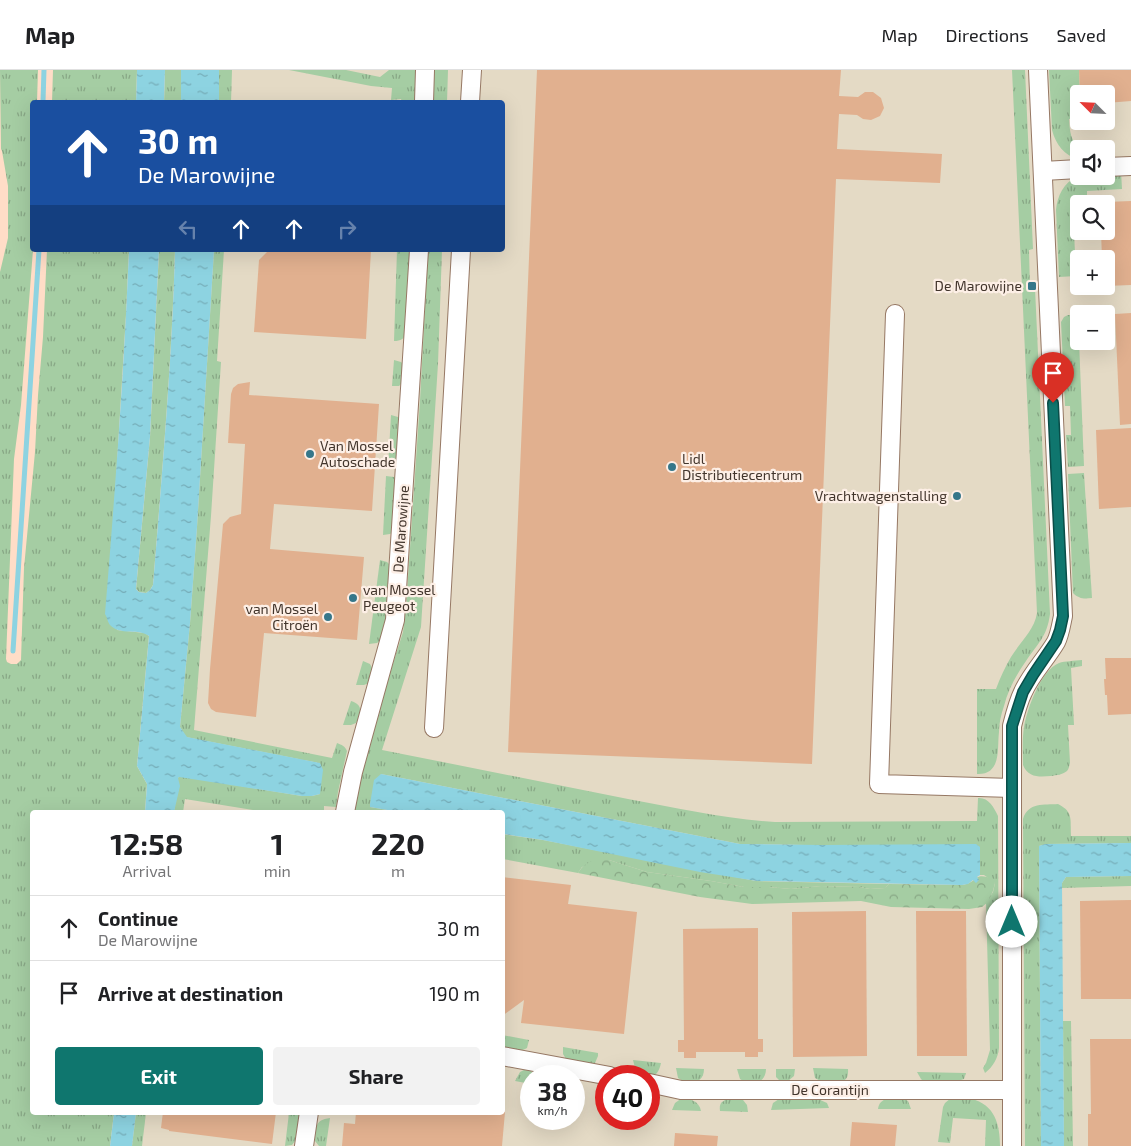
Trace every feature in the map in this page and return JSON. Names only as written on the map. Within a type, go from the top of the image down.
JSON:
[{"type":"street","points":[[424,100],[425,70]]},
{"type":"street","points":[[470,100],[472,70]]},
{"type":"street","points":[[1012,1146],[1012,726],[1023,692],[1056,641],[1063,616],[1038,70]]},
{"type":"street","points":[[1115,167],[1131,166]]},
{"type":"street","points":[[1043,171],[1070,170]]},
{"type":"street","name":"De Marowijne","points":[[346,810],[353,772],[395,620],[419,252]]},
{"type":"street","points":[[434,728],[462,252]]},
{"type":"street","points":[[895,314],[879,784],[1012,788]]},
{"type":"street","points":[[505,1057],[595,1073]]},
{"type":"street","name":"De Corantijn","points":[[660,1086],[681,1090],[1012,1090]]},
{"type":"street","points":[[304,1146],[309,1115]]},
{"type":"shaded area","points":[[191,70],[1131,70],[1131,1146],[115,1146],[119,1115],[505,1115],[505,810],[152,810],[186,252],[505,252],[505,100],[190,100]]},
{"type":"green space","points":[[0,70],[38,70],[37,100],[30,100],[30,252],[33,252],[21,405],[14,459],[6,659],[11,664],[17,664],[21,660],[24,568],[35,452],[47,252],[129,252],[114,513],[117,630],[145,633],[149,636],[137,766],[147,784],[145,810],[30,810],[30,1115],[114,1115],[110,1146],[0,1146],[0,272],[8,238],[8,186],[1,149]]},
{"type":"green space","points":[[53,70],[137,70],[136,100],[52,100]]},
{"type":"green space","points":[[165,70],[181,70],[181,100],[164,100]]},
{"type":"green space","points":[[219,70],[232,70],[231,100],[219,100]]},
{"type":"green space","points":[[289,70],[346,70],[380,77],[389,70],[418,70],[417,100],[391,100],[392,88],[371,86]]},
{"type":"green space","points":[[434,70],[448,70],[447,100],[434,100]]},
{"type":"green space","points":[[1012,70],[1025,70],[1033,249],[1029,250],[1030,288],[1035,288],[1050,614],[1047,629],[1019,672],[1008,694],[1000,719],[997,759],[991,770],[977,774],[977,689],[996,689],[1009,661],[1030,631],[1037,613]]},
{"type":"green space","points":[[1049,70],[1079,70],[1080,85],[1070,85],[1069,119],[1073,140],[1070,140],[1070,155],[1058,145],[1052,130]]},
{"type":"green space","points":[[1115,171],[1121,171],[1122,189],[1087,191],[1087,195],[1070,195],[1070,240],[1074,240],[1075,250],[1070,250],[1070,276],[1059,277],[1056,210],[1062,190],[1070,180],[1070,185],[1115,185]]},
{"type":"green space","points":[[159,252],[175,252],[172,334],[153,585],[146,593],[139,592],[136,589],[150,437]]},
{"type":"green space","points":[[214,252],[224,252],[217,361],[221,362],[194,730],[332,758],[337,743],[343,746],[347,751],[336,807],[324,806],[324,810],[254,810],[185,799],[183,810],[174,810],[179,776],[302,796],[320,794],[319,763],[186,737],[180,727],[197,527]]},
{"type":"green space","points":[[397,252],[410,252],[406,333],[399,341],[394,341]]},
{"type":"green space","points":[[428,252],[442,252],[438,364],[421,627],[382,750],[597,793],[756,821],[977,821],[978,798],[985,799],[993,806],[998,816],[999,1048],[995,1062],[985,1073],[983,1068],[990,1050],[986,903],[993,892],[995,883],[984,875],[980,875],[980,848],[740,844],[381,774],[370,807],[387,810],[353,810],[358,775],[403,632],[420,401]]},
{"type":"green space","points":[[1070,315],[1070,350],[1079,350],[1084,466],[1068,467],[1066,435],[1071,435],[1070,406],[1065,406],[1061,322],[1064,317]]},
{"type":"green space","points":[[394,360],[404,365],[403,382],[399,386],[392,386]]},
{"type":"green space","points":[[391,415],[400,419],[397,464],[388,467]]},
{"type":"green space","points":[[1084,473],[1092,598],[1080,597],[1073,593],[1068,474]]},
{"type":"green space","points":[[386,476],[394,477],[396,480],[393,532],[383,535]]},
{"type":"green space","points":[[380,560],[387,562],[392,567],[388,616],[381,640],[377,643],[369,644]]},
{"type":"green space","points":[[1082,660],[1082,666],[1071,668],[1074,725],[1068,725],[1070,763],[1068,769],[1061,774],[1051,776],[1031,774],[1023,765],[1023,736],[1026,719],[1036,691],[1046,673],[1052,667],[1061,662]]},
{"type":"green space","points":[[363,661],[370,664],[373,670],[369,683],[356,685]]},
{"type":"green space","points":[[351,701],[360,707],[359,716],[356,723],[343,725]]},
{"type":"green space","points":[[1058,804],[1069,813],[1071,836],[1131,836],[1131,843],[1046,844],[1039,846],[1041,1146],[1025,1146],[1023,819],[1025,814],[1033,807]]},
{"type":"green space","points":[[505,834],[756,881],[889,884],[885,888],[870,889],[821,886],[791,889],[744,887],[647,872],[609,860],[582,867],[578,873],[505,859]]},
{"type":"green space","points":[[597,859],[609,860],[647,872],[744,887],[791,889],[821,886],[870,889],[885,888],[889,884],[962,885],[968,884],[982,876],[994,879],[995,883],[988,902],[982,907],[969,909],[891,907],[861,901],[752,904],[700,897],[578,873],[586,864]]},
{"type":"green space","points":[[1131,876],[1131,886],[1062,888],[1062,883],[1066,877]]},
{"type":"green space","points":[[1063,1021],[1071,1021],[1073,1146],[1064,1146]]},
{"type":"green space","points":[[505,1036],[529,1040],[527,1048],[524,1050],[505,1048]]},
{"type":"green space","points":[[563,1047],[598,1053],[598,1056],[595,1063],[589,1065],[566,1059],[563,1054]]},
{"type":"green space","points":[[633,1060],[661,1063],[660,1066],[635,1065]]},
{"type":"green space","points":[[676,1068],[704,1069],[698,1081],[686,1082],[678,1078]]},
{"type":"green space","points":[[813,1068],[848,1069],[848,1073],[846,1079],[842,1081],[823,1082],[815,1078]]},
{"type":"green space","points":[[737,1069],[766,1069],[763,1078],[753,1083],[740,1079]]},
{"type":"green space","points":[[776,1069],[795,1069],[794,1076],[788,1081],[780,1081],[776,1077]]},
{"type":"green space","points":[[520,1072],[520,1082],[515,1081]]},
{"type":"green space","points":[[917,1072],[966,1073],[964,1079],[961,1080],[923,1081]]},
{"type":"green space","points":[[682,1098],[694,1101],[701,1111],[672,1110],[675,1103]]},
{"type":"green space","points":[[902,1098],[908,1101],[911,1109],[878,1109],[884,1100]]},
{"type":"green space","points":[[951,1098],[971,1099],[986,1106],[997,1123],[1000,1146],[985,1146],[986,1120],[953,1118],[950,1143],[938,1142],[943,1107]]},
{"type":"green space","points":[[727,1099],[743,1100],[747,1105],[748,1112],[720,1111],[721,1104]]},
{"type":"green space","points":[[779,1099],[818,1099],[827,1103],[829,1108],[771,1110],[773,1103]]},
{"type":"green space","points":[[136,1115],[146,1115],[142,1146],[132,1146]]},
{"type":"green space","points":[[289,1115],[301,1115],[295,1142],[292,1145],[285,1146]]},
{"type":"green space","points":[[330,1118],[326,1146],[319,1146],[315,1141],[317,1125],[321,1121]]},
{"type":"water","points":[[137,70],[165,70],[164,100],[136,100]]},
{"type":"water","points":[[181,70],[219,70],[219,100],[181,100]]},
{"type":"water","points":[[129,252],[159,252],[150,437],[136,589],[139,592],[146,593],[153,585],[169,376],[175,252],[214,252],[197,527],[180,727],[187,737],[320,763],[323,770],[320,794],[302,796],[179,777],[180,786],[174,810],[145,810],[147,784],[137,766],[149,636],[140,632],[114,628],[109,624],[105,614],[125,341]]},
{"type":"water","points":[[381,774],[740,844],[976,844],[980,847],[980,875],[977,877],[979,880],[976,883],[973,880],[968,884],[962,885],[757,881],[700,872],[543,840],[505,834],[505,810],[387,810],[370,807],[374,780]]},
{"type":"water","points":[[1131,843],[1131,876],[1066,877],[1062,883],[1064,1146],[1041,1146],[1039,846],[1045,844]]},
{"type":"water","points":[[114,1115],[136,1115],[132,1146],[110,1146]]},
{"type":"building","name":"Lidl Distributiecentrum","points":[[537,70],[841,70],[839,96],[858,97],[865,92],[873,92],[881,98],[884,108],[880,116],[871,120],[863,119],[857,115],[839,114],[837,149],[942,154],[940,183],[836,179],[812,764],[508,752]]},
{"type":"building","points":[[1079,70],[1131,70],[1131,101],[1115,102],[1115,85],[1080,85]]},
{"type":"building","points":[[1131,201],[1131,285],[1115,286],[1115,250],[1102,250],[1101,240],[1115,240],[1115,202]]},
{"type":"building","points":[[267,252],[371,252],[366,339],[254,332],[259,260]]},
{"type":"building","points":[[1131,313],[1131,424],[1120,425],[1115,314]]},
{"type":"building","points":[[250,382],[249,395],[379,404],[372,511],[274,504],[270,549],[364,557],[357,640],[264,633],[256,717],[216,712],[211,709],[208,703],[223,524],[230,517],[241,514],[245,444],[228,443],[231,394],[233,388],[238,384]]},
{"type":"building","points":[[1131,428],[1131,507],[1099,509],[1096,430]]},
{"type":"building","points":[[1105,658],[1131,658],[1131,714],[1108,715],[1104,679],[1106,679]]},
{"type":"building","points":[[505,877],[571,885],[568,904],[637,912],[624,1034],[521,1023],[524,1000],[505,1014]]},
{"type":"building","points":[[1131,900],[1131,999],[1081,999],[1080,901]]},
{"type":"building","points":[[866,911],[867,1056],[793,1057],[792,912]]},
{"type":"building","points":[[916,911],[966,911],[967,1056],[917,1056]]},
{"type":"building","points":[[758,928],[758,1039],[763,1039],[763,1052],[758,1052],[758,1057],[745,1057],[745,1052],[696,1052],[696,1058],[684,1058],[684,1052],[678,1052],[678,1040],[684,1040],[683,929]]},
{"type":"building","points":[[1090,1039],[1131,1039],[1131,1146],[1088,1146],[1088,1114],[1091,1114]]},
{"type":"building","points":[[163,1115],[276,1115],[272,1144],[169,1131],[161,1128]]},
{"type":"building","points":[[356,1115],[505,1115],[502,1146],[342,1146],[344,1123],[355,1124]]},
{"type":"building","points":[[852,1122],[897,1125],[895,1146],[850,1146]]},
{"type":"building","points":[[675,1133],[718,1136],[717,1146],[674,1146]]},
{"type":"waterway","points":[[43,100],[44,70]]},
{"type":"waterway","points":[[13,651],[39,252]]},
{"type":"place","name":"De Marowijne","points":[[1032,286]]},
{"type":"place","name":"Van Mossel Autoschade","points":[[310,454]]},
{"type":"place","name":"Lidl Distributiecentrum","points":[[672,467]]},
{"type":"place","name":"Vrachtwagenstalling","points":[[957,496]]},
{"type":"place","name":"van Mossel Peugeot","points":[[353,598]]},
{"type":"place","name":"van Mossel Citroën","points":[[328,617]]},
{"type":"route","points":[[1012,922],[1012,726],[1023,692],[1056,641],[1063,616],[1053,403]]}]
